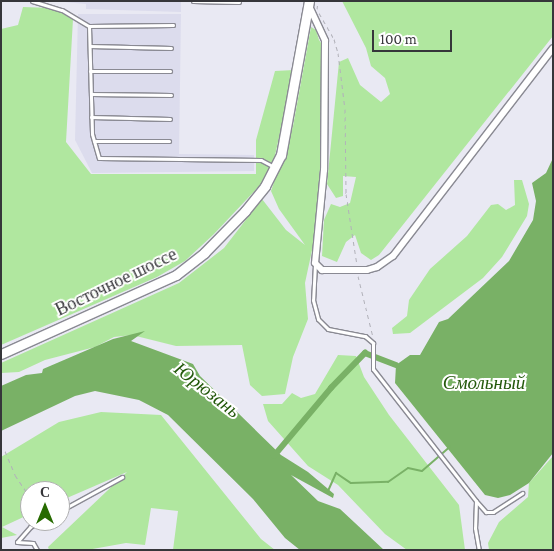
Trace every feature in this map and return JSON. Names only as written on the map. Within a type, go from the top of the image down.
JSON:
[{"type":"main road","name":"Восточное шоссе","points":[[1,354],[176,274],[204,253],[245,211],[265,186],[281,154],[309,3]]},
{"type":"street","points":[[309,3],[325,41],[324,170],[315,263],[322,270],[358,270],[377,267],[393,256],[553,48]]},
{"type":"lane","points":[[32,1],[62,10],[89,26],[173,25]]},
{"type":"lane","points":[[194,1],[239,2]]},
{"type":"lane","points":[[89,26],[91,117],[94,141],[99,158],[111,160],[261,160],[274,167]]},
{"type":"lane","points":[[89,46],[171,48]]},
{"type":"lane","points":[[90,71],[170,71]]},
{"type":"lane","points":[[90,94],[171,95]]},
{"type":"lane","points":[[91,117],[170,119]]},
{"type":"lane","points":[[94,141],[170,141]]},
{"type":"lane","points":[[315,263],[313,300],[318,319],[328,329],[365,336],[373,343],[372,369],[391,396],[476,501],[486,512],[493,512],[522,493]]},
{"type":"lane","points":[[70,505],[122,477]]},
{"type":"lane","points":[[476,501],[475,528],[479,550]]},
{"type":"lane","points":[[26,531],[16,542],[32,543],[37,550]]},
{"type":"path","points":[[318,1],[317,9],[334,39],[338,53],[346,108],[346,194],[358,270],[358,284],[374,334],[373,343]]},
{"type":"path","points":[[5,451],[20,482]]},
{"type":"shaded area","points":[[54,1],[181,1],[181,12],[86,9],[86,4]]},
{"type":"shaded area","points":[[342,1],[553,1],[553,36],[379,255],[371,260],[361,253],[355,235],[346,242],[337,262],[322,256],[324,220],[331,204],[340,207],[350,203],[356,177],[343,176],[343,196],[336,198],[327,184],[339,62],[348,58],[360,85],[381,102],[390,94],[385,78],[371,66],[366,48]]},
{"type":"shaded area","points":[[23,7],[52,8],[73,19],[66,142],[91,174],[256,174],[256,140],[275,71],[294,70],[274,160],[262,183],[214,234],[185,261],[157,277],[1,345],[1,29],[18,25]]},
{"type":"shaded area","points":[[78,14],[181,14],[179,154],[254,155],[254,171],[92,173],[75,140]]},
{"type":"shaded area","points":[[311,27],[316,30],[319,40],[329,54],[328,74],[314,241],[305,283],[308,319],[293,357],[285,394],[262,396],[250,385],[242,345],[176,346],[132,335],[114,337],[95,347],[45,360],[19,372],[1,373],[1,363],[179,283],[224,248],[262,199],[286,230],[305,245],[279,209],[271,191],[293,126]]},
{"type":"shaded area","points":[[514,180],[522,180],[529,204],[527,216],[502,257],[483,278],[410,333],[393,334],[392,328],[407,316],[409,300],[430,269],[467,236],[491,205],[498,204],[506,210],[515,205]]},
{"type":"shaded area","points":[[338,355],[356,356],[364,377],[389,415],[459,505],[465,550],[407,550],[385,534],[338,485],[308,466],[268,421],[263,404],[282,404],[292,393],[301,398],[315,394]]},
{"type":"shaded area","points":[[101,412],[161,415],[261,539],[275,550],[173,550],[178,511],[151,508],[145,545],[126,543],[87,550],[49,550],[48,547],[65,531],[70,531],[70,526],[127,472],[70,497],[70,481],[20,481],[20,519],[2,527],[17,535],[1,538],[1,457],[59,422]]},
{"type":"shaded area","points":[[553,456],[553,550],[489,550],[488,543],[499,522],[528,497],[529,483]]},
{"type":"water","name":"Смольный","points":[[553,158],[553,453],[529,483],[510,495],[498,498],[485,495],[395,383],[396,365],[410,355],[420,355],[439,322],[448,319],[509,261],[533,220],[536,201],[532,183],[546,173]]},
{"type":"water","name":"Юрюзань","points":[[145,331],[131,341],[193,364],[200,376],[281,455],[308,472],[334,494],[333,498],[291,475],[318,501],[340,509],[384,550],[300,550],[285,538],[253,499],[168,415],[139,400],[95,391],[75,396],[1,431],[1,386],[26,375],[42,373],[43,369],[113,339]]},
{"type":"waterway","points":[[274,456],[331,388],[365,353],[396,365]]},
{"type":"waterway","name":"Смольный","points":[[328,491],[336,473],[351,483],[388,482],[408,468],[422,471],[450,447]]}]
